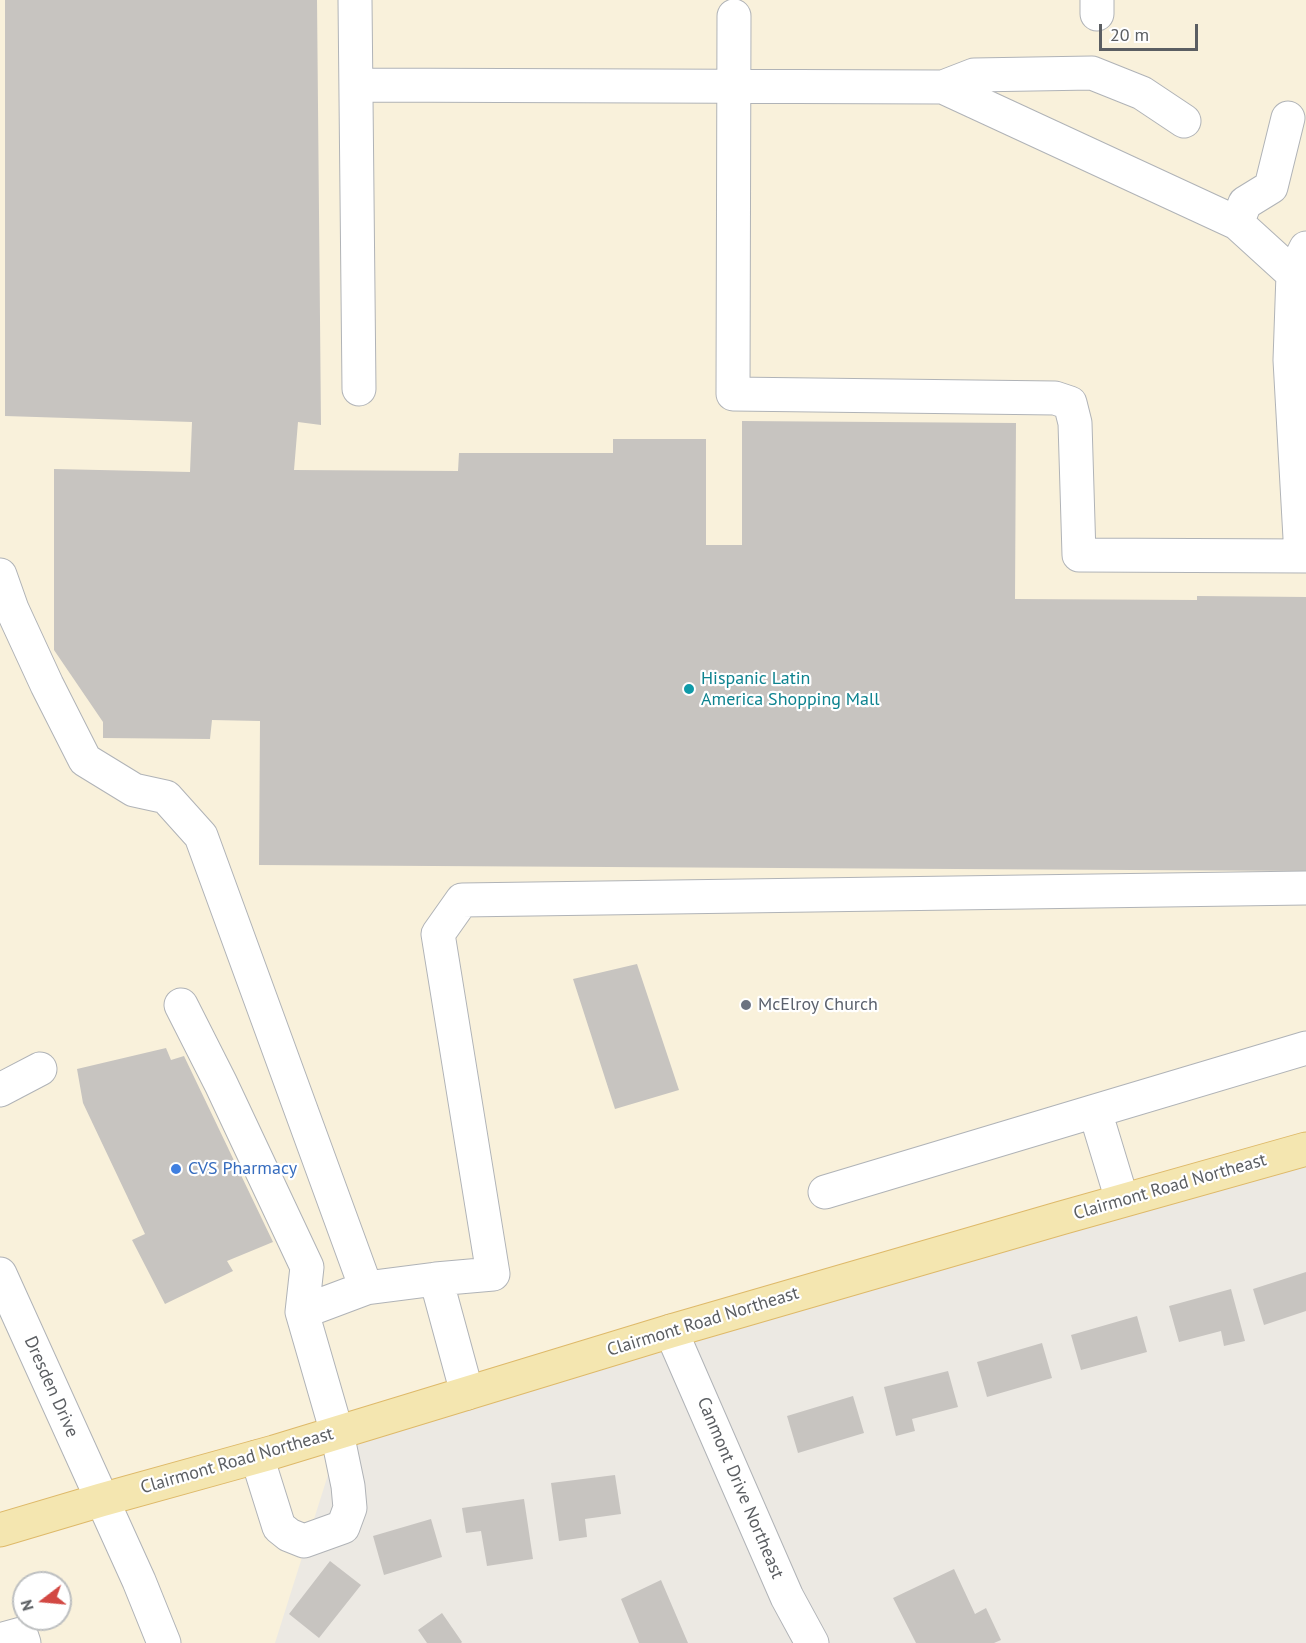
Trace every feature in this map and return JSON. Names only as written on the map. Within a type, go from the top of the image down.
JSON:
[{"type":"main road","name":"Clairmont Road Northeast","points":[[0,1530],[337,1433],[671,1330],[1306,1149]]},
{"type":"street","points":[[355,0],[359,389]]},
{"type":"street","points":[[734,16],[733,394],[1055,398],[1071,403],[1075,423],[1078,555],[1304,556],[1290,360],[1302,268],[1238,223],[943,87]]},
{"type":"street","points":[[356,85],[943,87],[974,75],[1092,73],[1142,93],[1184,121]]},
{"type":"street","points":[[1238,223],[1245,203],[1271,187],[1288,118]]},
{"type":"street","points":[[0,575],[17,620],[85,760],[134,790],[166,797],[201,836],[366,1288]]},
{"type":"street","points":[[302,1312],[366,1288],[493,1274],[438,934],[462,900],[1306,888]]},
{"type":"street","points":[[181,1005],[307,1267],[302,1312],[337,1433],[350,1509],[344,1527],[304,1541],[289,1536],[279,1527],[257,1456]]},
{"type":"street","points":[[825,1192],[1306,1048]]},
{"type":"street","points":[[0,1090],[40,1070]]},
{"type":"street","points":[[1095,1111],[1122,1200]]},
{"type":"street","name":"Dresden Drive","points":[[0,1276],[139,1581],[164,1643]]},
{"type":"street","points":[[436,1279],[467,1393]]},
{"type":"street","name":"Canmont Drive Northeast","points":[[671,1330],[787,1598],[812,1643]]},
{"type":"street","points":[[0,1640],[21,1634],[24,1643]]},
{"type":"shaded area","points":[[0,0],[1306,0],[1306,1146],[338,1443],[275,1643],[0,1643]]},
{"type":"building","points":[[5,0],[317,0],[321,425],[298,422],[294,470],[458,471],[459,453],[613,453],[613,439],[706,439],[706,545],[742,545],[742,421],[1016,423],[1015,599],[1197,600],[1197,596],[1306,597],[1306,871],[259,865],[260,721],[212,720],[210,739],[103,738],[103,722],[54,650],[54,469],[190,472],[192,422],[5,416]]},
{"type":"building","points":[[637,964],[679,1090],[615,1109],[573,979]]},
{"type":"building","name":"CVS Pharmacy","points":[[166,1048],[171,1060],[184,1056],[273,1242],[227,1261],[233,1271],[165,1304],[132,1240],[145,1234],[83,1103],[77,1069]]},
{"type":"building","points":[[1306,1272],[1306,1311],[1264,1325],[1253,1289]]},
{"type":"building","points":[[1231,1289],[1245,1341],[1224,1346],[1221,1331],[1179,1342],[1169,1306]]},
{"type":"building","points":[[1137,1316],[1147,1352],[1081,1370],[1071,1335]]},
{"type":"building","points":[[1042,1343],[1052,1378],[987,1397],[977,1362]]},
{"type":"building","points":[[948,1371],[958,1407],[912,1419],[915,1431],[896,1436],[884,1387]]},
{"type":"building","points":[[853,1396],[864,1433],[798,1453],[787,1416]]},
{"type":"building","points":[[615,1475],[621,1514],[585,1519],[587,1537],[559,1541],[551,1483]]},
{"type":"building","points":[[524,1499],[533,1559],[487,1566],[481,1531],[466,1533],[462,1508]]},
{"type":"building","points":[[431,1519],[442,1557],[384,1575],[373,1536]]},
{"type":"building","points":[[330,1561],[361,1585],[319,1638],[289,1614]]},
{"type":"building","points":[[954,1569],[975,1614],[986,1608],[1001,1640],[994,1643],[916,1643],[893,1598]]},
{"type":"building","points":[[661,1580],[688,1643],[639,1643],[621,1599]]},
{"type":"building","points":[[442,1613],[461,1643],[427,1643],[418,1630]]},
{"type":"place","name":"Hispanic Latin America Shopping Mall","points":[[689,689]]},
{"type":"place","name":"McElroy Church","points":[[746,1005]]},
{"type":"place","name":"CVS Pharmacy","points":[[176,1169]]}]
